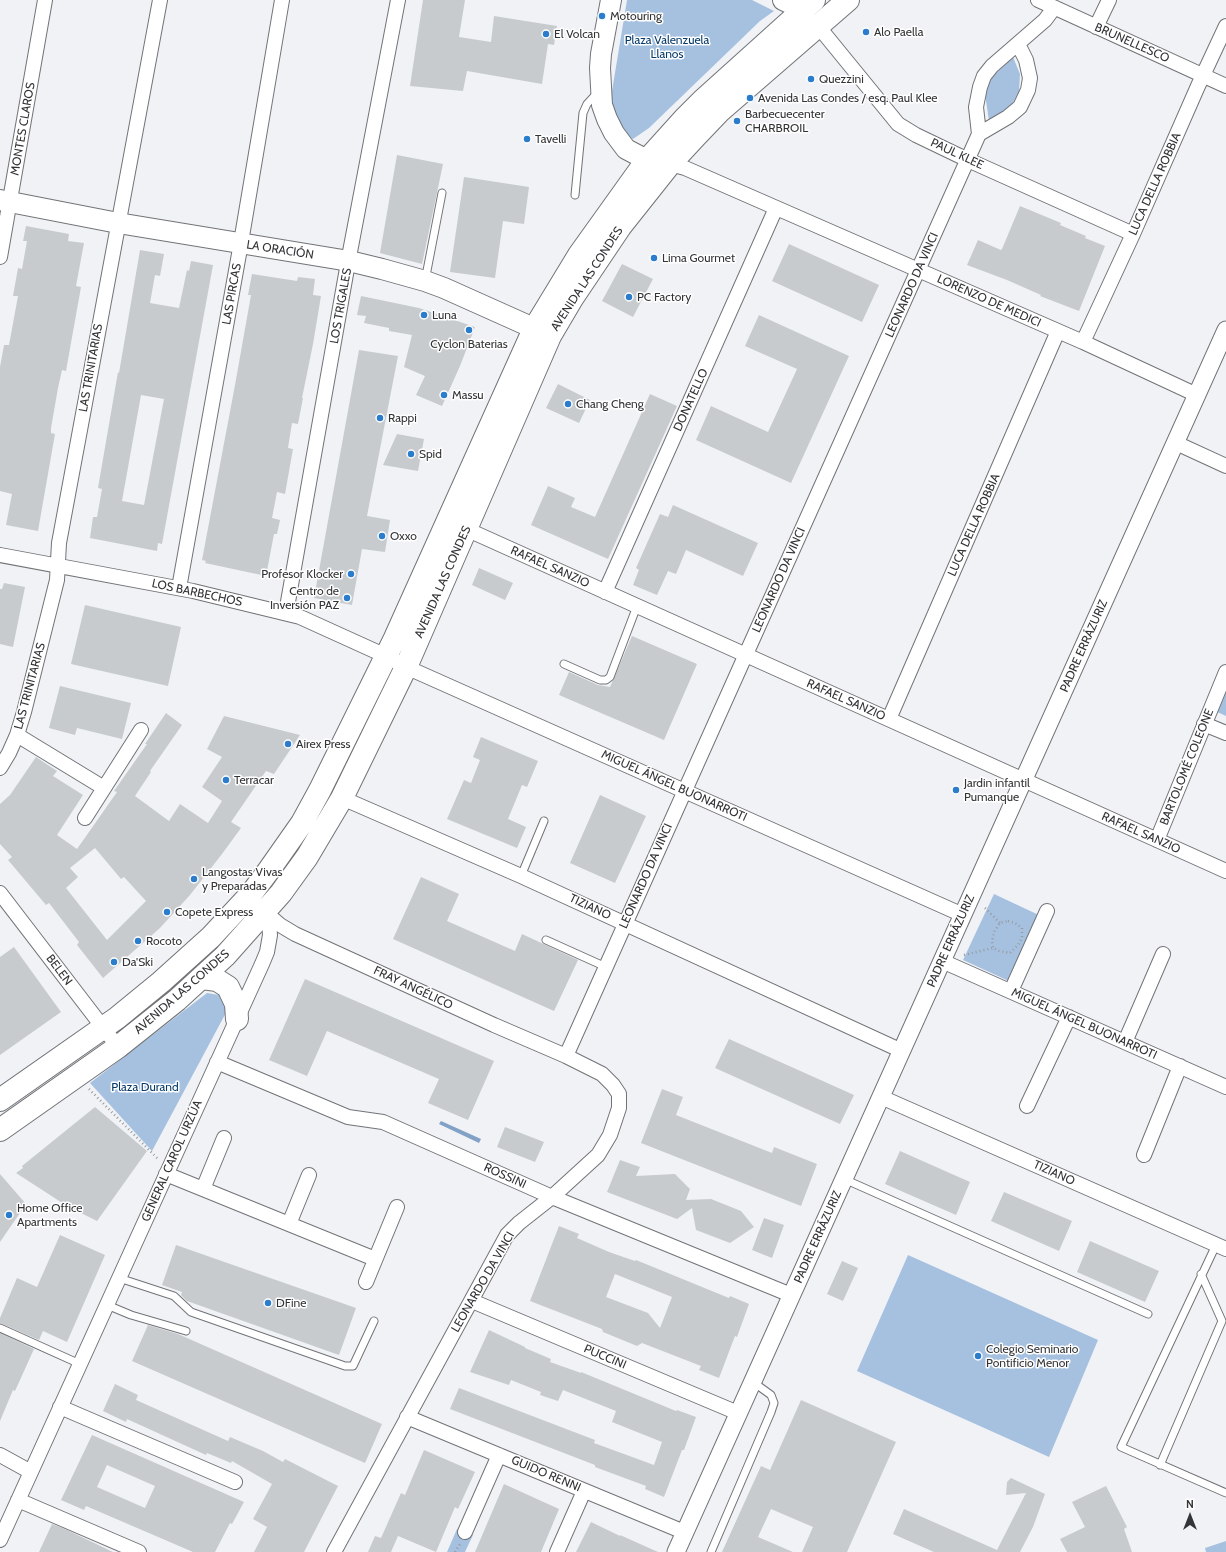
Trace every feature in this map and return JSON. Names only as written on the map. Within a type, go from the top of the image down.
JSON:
[{"type":"main road","points":[[611,0],[601,54],[600,68],[602,105],[607,119],[614,133],[626,149],[647,160],[670,164]]},
{"type":"main road","points":[[783,0],[809,5]]},
{"type":"main road","name":"AVENIDA LAS CONDES","points":[[0,1130],[118,1047],[202,978],[230,951],[265,912],[307,857],[342,798],[406,667],[466,530],[542,332],[573,297],[609,243],[670,164],[720,111],[848,0]]},
{"type":"main road","name":"AVENIDA LAS CONDES","points":[[0,1100],[104,1027],[161,982],[206,942],[251,894],[265,876],[302,823],[312,805],[386,656],[448,522],[579,255],[647,160],[702,101],[809,5]]},
{"type":"main road","name":"LA ORACIÓN","points":[[5,201],[118,223],[349,261],[425,281],[542,332]]},
{"type":"main road","points":[[202,978],[217,980],[228,987],[236,1004],[237,1019]]},
{"type":"street","name":"MONTES CLAROS","points":[[0,257],[5,201],[45,0]]},
{"type":"street","name":"LAS TRINITARIAS","points":[[0,768],[17,735],[56,585],[59,543],[160,0]]},
{"type":"street","name":"LAS PIRCAS","points":[[179,588],[282,0]]},
{"type":"street","name":"LOS TRIGALES","points":[[286,613],[349,261],[398,0]]},
{"type":"street","name":"BRUNELLESCO","points":[[1038,0],[1226,86]]},
{"type":"street","points":[[1096,27],[1109,0]]},
{"type":"street","name":"LEONARDO DA VINCI","points":[[334,1552],[507,1236],[519,1222],[552,1197],[598,1155],[610,1135],[619,1108],[619,1094],[613,1085],[602,1074],[566,1056],[968,160],[979,134],[976,107],[984,76],[992,66],[1045,20],[1054,8]]},
{"type":"street","name":"PAUL KLEE","points":[[818,26],[898,124],[916,135],[968,160],[1133,234]]},
{"type":"street","name":"LUCA DELLA ROBBIA","points":[[1083,342],[1226,26]]},
{"type":"street","points":[[979,134],[1008,117],[1020,107],[1028,90],[1030,78],[1026,60],[1018,44]]},
{"type":"street","name":"LORENZO DE MEDICI","points":[[670,164],[685,168],[1058,331],[1197,395]]},
{"type":"street","name":"DONATELLO","points":[[605,592],[776,208]]},
{"type":"street","name":"PADRE ERRÁZURIZ","points":[[676,1552],[1226,330]]},
{"type":"street","name":"LUCA DELLA ROBBIA","points":[[889,719],[1058,331]]},
{"type":"street","points":[[1176,443],[1226,466]]},
{"type":"street","name":"RAFAEL SANZIO","points":[[466,530],[1226,870]]},
{"type":"street","name":"LOS BARBECHOS","points":[[0,555],[179,588],[286,613],[314,623],[386,656]]},
{"type":"street","name":"MIGUEL ÁNGEL BUONARROTI","points":[[386,656],[406,667],[963,915]]},
{"type":"street","name":"BARTOLOMÉ COLEONE","points":[[1157,840],[1226,672]]},
{"type":"street","points":[[1204,724],[1226,733]]},
{"type":"street","points":[[85,818],[141,730]]},
{"type":"street","name":"LAS TRINITARIAS","points":[[17,735],[104,788]]},
{"type":"street","name":"TIZIANO","points":[[342,798],[521,876],[902,1051]]},
{"type":"street","name":"BELEN","points":[[0,893],[118,1047]]},
{"type":"street","points":[[1011,991],[1047,911]]},
{"type":"street","name":"GENERAL CAROL URZÚA","points":[[0,1540],[267,952],[270,935],[269,923],[265,912]]},
{"type":"street","name":"FRAY ANGÉLICO","points":[[265,912],[280,925],[295,934],[494,1025],[566,1056]]},
{"type":"street","points":[[1125,1042],[1163,954]]},
{"type":"street","name":"MIGUEL ÁNGEL BUONARROTI","points":[[942,960],[1226,1087]]},
{"type":"street","points":[[1027,1106],[1068,1017]]},
{"type":"street","name":"ROSSINI","points":[[217,1062],[348,1117],[383,1122],[552,1197],[791,1295]]},
{"type":"street","points":[[1144,1155],[1180,1066]]},
{"type":"street","name":"TIZIANO","points":[[881,1097],[1221,1247]]},
{"type":"street","points":[[203,1189],[224,1138]]},
{"type":"street","points":[[166,1174],[375,1259]]},
{"type":"street","points":[[289,1224],[309,1175]]},
{"type":"street","points":[[366,1282],[397,1206]]},
{"type":"street","name":"PUCCINI","points":[[472,1301],[738,1413]]},
{"type":"street","points":[[60,1407],[234,1482]]},
{"type":"street","name":"GUIDO RENNI","points":[[407,1417],[684,1532]]},
{"type":"street","points":[[0,1454],[31,1472]]},
{"type":"street","points":[[465,1532],[499,1455]]},
{"type":"street","points":[[557,1552],[584,1490]]},
{"type":"street","points":[[18,1500],[139,1552]]},
{"type":"lane","points":[[575,195],[583,113],[587,104],[601,89]]},
{"type":"lane","points":[[425,281],[442,193]]},
{"type":"lane","points":[[564,664],[600,680],[606,680],[610,676],[638,606]]},
{"type":"lane","points":[[521,876],[544,821]]},
{"type":"lane","points":[[546,940],[606,967]]},
{"type":"lane","points":[[844,1179],[1148,1314]]},
{"type":"lane","points":[[1221,1247],[1201,1274],[1121,1447],[1226,1493]]},
{"type":"lane","points":[[1160,1465],[1222,1321],[1201,1274]]},
{"type":"lane","points":[[119,1278],[174,1296],[191,1312],[345,1366],[353,1366],[374,1321]]},
{"type":"lane","points":[[107,1305],[131,1315],[186,1331]]},
{"type":"lane","points":[[0,1328],[80,1364]]},
{"type":"lane","points":[[711,1552],[774,1403],[771,1395],[752,1382]]},
{"type":"path","points":[[985,908],[1000,922]]},
{"type":"path","points":[[1008,921],[1015,923],[1022,928],[1022,938],[1018,945],[1010,952],[998,952],[993,948],[992,942],[994,932],[1000,922],[1008,921]]},
{"type":"path","points":[[963,955],[993,948]]},
{"type":"path","points":[[76,1076],[158,1159],[166,1174]]},
{"type":"green space","name":"Plaza Valenzuela Llanos","points":[[627,0],[752,0],[774,11],[760,21],[649,128],[633,139],[616,127],[610,103]]},
{"type":"green space","points":[[1013,57],[1020,74],[1019,91],[1010,108],[989,121],[985,94],[987,82]]},
{"type":"green space","points":[[1226,686],[1226,716],[1215,711]]},
{"type":"green space","points":[[994,894],[1041,916],[1011,982],[963,960]]},
{"type":"green space","name":"Plaza Durand","points":[[207,993],[219,995],[226,1000],[228,1009],[152,1151],[90,1083]]},
{"type":"green space","name":"Colegio Seminario Pontificio Menor","points":[[908,1255],[1098,1340],[1049,1457],[857,1371]]},
{"type":"green space","points":[[457,1529],[473,1535],[465,1552],[447,1552]]},
{"type":"green space","points":[[1226,1541],[1226,1552],[1206,1552],[1205,1548]]},
{"type":"shaded area","points":[[441,1121],[481,1139],[479,1143],[439,1124]]},
{"type":"building","points":[[423,0],[465,0],[459,37],[491,42],[494,16],[557,26],[554,45],[548,44],[542,84],[467,71],[463,91],[410,86]]},
{"type":"building","points":[[397,155],[443,164],[422,264],[380,253]]},
{"type":"building","points":[[464,177],[529,187],[524,224],[503,221],[495,278],[450,272]]},
{"type":"building","points":[[1020,206],[1061,223],[1060,225],[1086,236],[1085,238],[1105,246],[1079,311],[1040,296],[1041,295],[1007,280],[967,265],[978,240],[1001,250],[1002,249]]},
{"type":"building","points":[[26,226],[69,234],[68,241],[84,243],[76,286],[81,287],[66,371],[62,370],[58,388],[51,428],[51,433],[55,434],[38,531],[6,525],[12,494],[0,491],[0,367],[4,345],[9,345],[18,296],[13,296],[18,268],[22,269],[27,241],[23,241]]},
{"type":"building","points":[[789,244],[879,285],[862,322],[772,281]]},
{"type":"building","points":[[140,250],[164,254],[160,276],[155,275],[150,303],[179,308],[187,270],[189,271],[191,261],[213,265],[162,544],[158,543],[157,551],[90,538],[93,517],[97,517],[102,489],[98,488],[118,372],[119,373]],"holes":[[[141,395],[164,399],[144,505],[122,501]]]},
{"type":"building","points":[[622,264],[653,279],[633,317],[602,301]]},
{"type":"building","points":[[252,274],[297,281],[298,277],[315,279],[313,295],[321,296],[298,424],[292,423],[288,448],[293,449],[285,494],[277,492],[272,518],[280,520],[277,534],[274,534],[266,576],[205,563],[206,561],[202,560],[251,295],[248,295]]},
{"type":"building","points":[[361,296],[419,308],[475,327],[442,406],[416,395],[425,376],[404,367],[412,335],[389,331],[389,328],[364,323],[366,316],[357,315]]},
{"type":"building","points":[[759,315],[849,356],[791,483],[696,440],[711,406],[768,432],[797,369],[745,346]]},
{"type":"building","points":[[359,350],[398,356],[367,516],[390,520],[385,552],[362,549],[352,605],[314,598]]},
{"type":"building","name":"Chang Cheng","points":[[558,384],[590,400],[579,423],[546,408]]},
{"type":"building","points":[[650,394],[677,406],[608,559],[531,525],[548,486],[575,498],[571,507],[595,517]]},
{"type":"building","points":[[397,434],[424,439],[418,471],[383,465]]},
{"type":"building","points":[[673,505],[758,543],[743,576],[686,550],[676,574],[668,571],[657,595],[633,585],[639,570],[636,568],[660,514],[668,517]]},
{"type":"building","points":[[479,568],[513,583],[505,600],[472,585]]},
{"type":"building","points":[[4,583],[25,587],[13,647],[0,644],[0,589],[2,589]]},
{"type":"building","points":[[85,605],[181,627],[168,686],[71,664]]},
{"type":"building","points":[[632,636],[697,664],[664,740],[559,695],[569,672],[598,685],[610,687]]},
{"type":"building","points":[[60,686],[131,703],[122,739],[77,728],[75,735],[49,728]]},
{"type":"building","points":[[166,713],[182,725],[150,771],[151,772],[135,796],[169,821],[180,804],[208,823],[222,801],[202,787],[222,757],[207,749],[224,716],[300,735],[274,774],[266,771],[231,822],[241,828],[190,895],[160,928],[103,978],[77,945],[79,942],[49,903],[46,905],[8,860],[12,857],[0,844],[0,804],[10,795],[36,757],[57,771],[53,776],[83,795],[57,835],[77,849],[117,792],[114,791],[147,744],[145,744]],"holes":[[[95,848],[121,879],[124,877],[146,901],[107,940],[66,888],[78,877],[70,868]]]},
{"type":"building","points":[[481,737],[538,761],[527,787],[522,785],[508,819],[526,827],[517,848],[447,819],[464,780],[471,783],[480,760],[473,757]]},
{"type":"building","points":[[600,795],[646,816],[615,883],[570,863]]},
{"type":"building","points":[[421,877],[459,894],[447,921],[515,951],[522,934],[578,960],[554,1011],[393,939]]},
{"type":"building","points":[[14,947],[61,1012],[0,1055],[0,957]]},
{"type":"building","points":[[305,979],[494,1061],[468,1120],[428,1103],[439,1079],[327,1031],[307,1076],[269,1060]]},
{"type":"building","points":[[729,1039],[854,1095],[840,1124],[715,1068]]},
{"type":"building","points":[[662,1089],[683,1097],[676,1115],[772,1153],[774,1147],[817,1164],[801,1206],[641,1143]]},
{"type":"building","points":[[95,1107],[147,1151],[97,1221],[67,1206],[16,1173],[23,1168],[22,1166]]},
{"type":"building","points":[[505,1127],[544,1142],[535,1162],[497,1147]]},
{"type":"building","points":[[900,1151],[970,1182],[956,1215],[885,1184]]},
{"type":"building","points":[[620,1160],[640,1167],[636,1176],[675,1174],[690,1189],[686,1200],[711,1199],[741,1211],[754,1227],[730,1243],[696,1230],[692,1208],[677,1219],[607,1192]]},
{"type":"building","name":"Home Office Apartments","points":[[0,1174],[26,1204],[0,1242]]},
{"type":"building","points":[[1004,1192],[1072,1221],[1059,1251],[991,1221]]},
{"type":"building","points":[[764,1218],[784,1225],[772,1258],[752,1250]]},
{"type":"building","points":[[559,1226],[579,1234],[577,1238],[609,1252],[635,1261],[636,1260],[729,1298],[730,1296],[749,1304],[737,1337],[735,1336],[719,1378],[699,1370],[701,1366],[642,1343],[637,1346],[603,1332],[602,1329],[530,1301]],"holes":[[[615,1274],[672,1297],[660,1328],[648,1313],[606,1297]]]},
{"type":"building","points":[[60,1235],[105,1255],[67,1342],[43,1331],[39,1340],[0,1323],[0,1318],[17,1278],[37,1287]]},
{"type":"building","points":[[1090,1241],[1159,1271],[1145,1302],[1077,1272]]},
{"type":"building","name":"DFine","points":[[176,1245],[356,1308],[339,1355],[187,1301],[181,1295],[182,1292],[162,1285]]},
{"type":"building","points":[[842,1261],[858,1268],[843,1301],[827,1294]]},
{"type":"building","points":[[148,1325],[178,1334],[382,1424],[365,1463],[132,1361]]},
{"type":"building","points":[[489,1330],[551,1359],[550,1362],[581,1372],[676,1411],[677,1410],[696,1417],[664,1497],[645,1489],[646,1486],[595,1467],[595,1465],[450,1409],[459,1388],[595,1440],[594,1443],[654,1465],[662,1442],[612,1422],[616,1411],[563,1390],[558,1401],[540,1395],[541,1392],[511,1380],[509,1385],[470,1372]]},
{"type":"building","points":[[0,1333],[34,1349],[15,1391],[13,1390],[0,1421]]},
{"type":"building","points":[[115,1384],[138,1395],[136,1400],[228,1441],[230,1437],[263,1451],[283,1462],[285,1459],[338,1486],[304,1552],[254,1552],[267,1527],[253,1519],[272,1484],[232,1461],[231,1463],[207,1453],[206,1455],[127,1419],[126,1422],[103,1411]]},
{"type":"building","points":[[801,1400],[896,1442],[847,1552],[802,1552],[813,1527],[771,1509],[758,1537],[793,1552],[722,1552],[761,1466],[770,1470]]},
{"type":"building","points":[[92,1435],[244,1502],[232,1524],[230,1523],[215,1552],[193,1552],[86,1506],[84,1510],[61,1500]],"holes":[[[107,1465],[155,1486],[145,1508],[97,1487]]]},
{"type":"building","points":[[424,1450],[475,1472],[458,1509],[455,1507],[436,1552],[398,1536],[391,1552],[368,1552],[375,1536],[381,1538],[401,1493],[405,1495]]},
{"type":"building","points":[[1011,1478],[1045,1494],[1033,1527],[1020,1552],[934,1552],[893,1534],[904,1509],[997,1550],[1026,1493],[1006,1495],[1007,1482]]},
{"type":"building","points":[[504,1484],[559,1509],[541,1552],[475,1552]]},
{"type":"building","points":[[1106,1486],[1127,1527],[1124,1529],[1132,1552],[1067,1552],[1060,1539],[1085,1527],[1072,1502]]},
{"type":"building","points":[[591,1522],[620,1536],[658,1552],[576,1552]]},
{"type":"building","points":[[52,1524],[65,1529],[113,1552],[39,1552]]},
{"type":"place","name":"Motouring","points":[[602,16]]},
{"type":"place","name":"Alo Paella","points":[[866,32]]},
{"type":"place","name":"El Volcan","points":[[546,34]]},
{"type":"place","name":"Quezzini","points":[[811,79]]},
{"type":"place","name":"Avenida Las Condes / esq. Paul Klee","points":[[750,98]]},
{"type":"place","name":"Barbecuecenter CHARBROIL","points":[[737,121]]},
{"type":"place","name":"Tavelli","points":[[527,139]]},
{"type":"place","name":"Lima Gourmet","points":[[654,258]]},
{"type":"place","name":"PC Factory","points":[[629,297]]},
{"type":"place","name":"Luna","points":[[424,315]]},
{"type":"place","name":"Cyclon Baterias","points":[[469,330]]},
{"type":"place","name":"Massu","points":[[444,395]]},
{"type":"place","name":"Chang Cheng","points":[[568,404]]},
{"type":"place","name":"Rappi","points":[[380,418]]},
{"type":"place","name":"Spid","points":[[411,454]]},
{"type":"place","name":"Oxxo","points":[[382,536]]},
{"type":"place","name":"Profesor Klocker","points":[[351,574]]},
{"type":"place","name":"Centro de Inversión PAZ","points":[[347,598]]},
{"type":"place","name":"Airex Press","points":[[288,744]]},
{"type":"place","name":"Terracar","points":[[226,780]]},
{"type":"place","name":"Jardin infantil Pumanque","points":[[956,790]]},
{"type":"place","name":"Langostas Vivas y Preparadas","points":[[194,879]]},
{"type":"place","name":"Copete Express","points":[[167,912]]},
{"type":"place","name":"Rocoto","points":[[138,941]]},
{"type":"place","name":"Da'Ski","points":[[114,962]]},
{"type":"place","name":"Home Office Apartments","points":[[9,1215]]},
{"type":"place","name":"DFine","points":[[268,1303]]},
{"type":"place","name":"Colegio Seminario Pontificio Menor","points":[[978,1356]]}]
